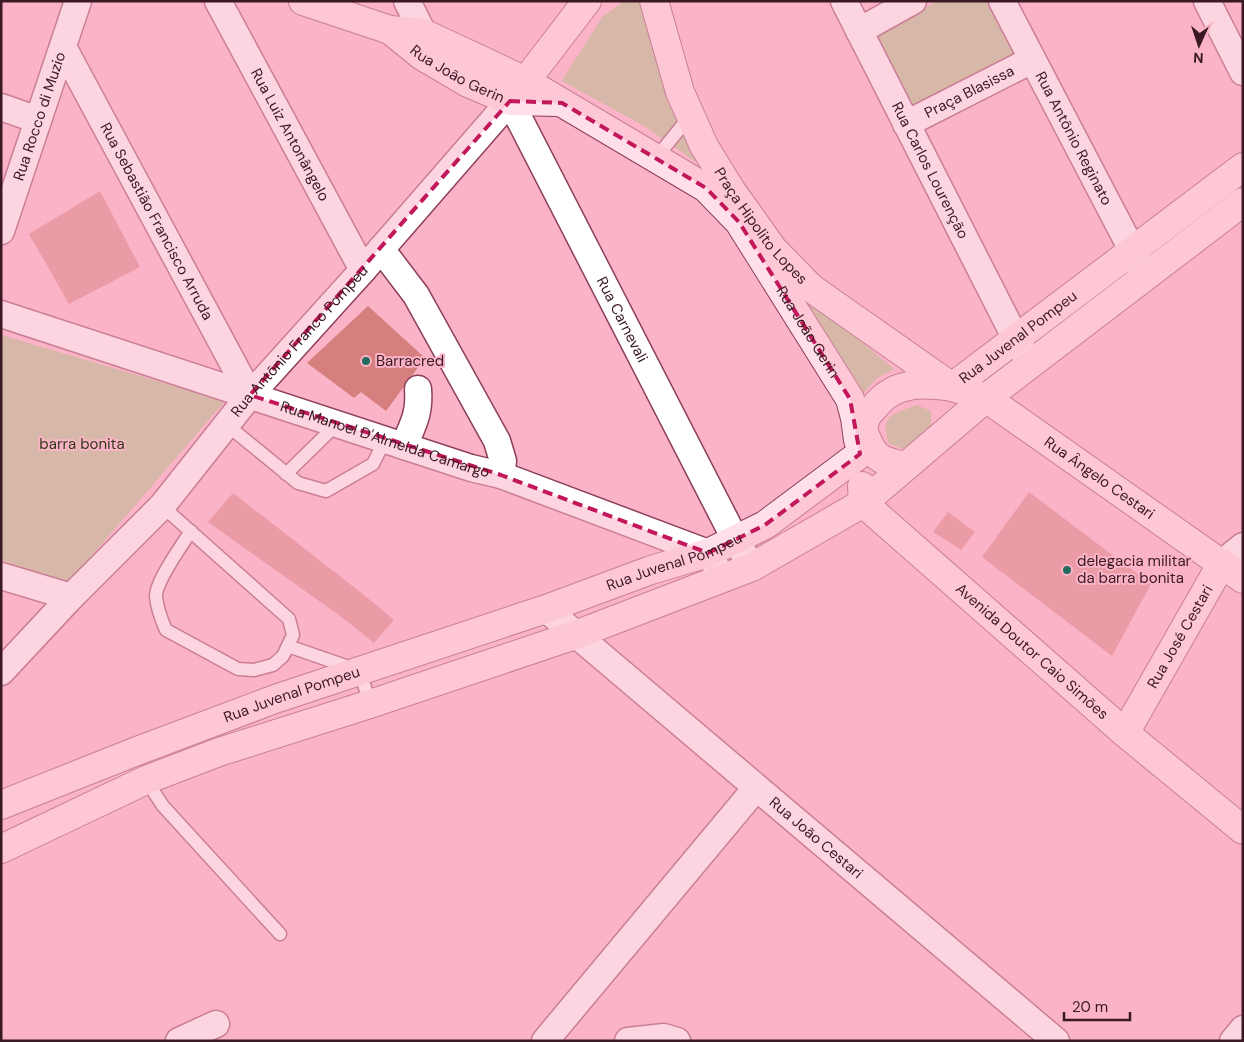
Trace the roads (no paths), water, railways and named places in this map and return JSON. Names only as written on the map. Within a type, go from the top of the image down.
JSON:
[{"type":"street","name":"Rua Rocco di Muzio","points":[[1,231],[78,1]]},
{"type":"street","name":"Rua Luiz Antonângelo","points":[[218,1],[363,270]]},
{"type":"street","name":"Rua João Gerin","points":[[303,1],[390,30],[518,91],[562,102],[706,188],[739,222],[850,399],[861,442]]},
{"type":"street","points":[[407,1],[422,44]]},
{"type":"street","name":"Rua Antônio Franco Pompeu","points":[[1,672],[162,506],[250,395],[363,270],[518,91],[587,1]]},
{"type":"street","name":"Praça Hipolito Lopes","points":[[654,1],[680,92],[704,146],[731,190],[773,248],[811,288],[952,387]]},
{"type":"street","name":"Rua Carlos Lourenção","points":[[844,1],[1016,339],[1031,364]]},
{"type":"street","points":[[859,31],[913,1]]},
{"type":"street","name":"Rua Antônio Reginato","points":[[1002,1],[1145,276]]},
{"type":"street","points":[[1206,1],[1243,72]]},
{"type":"street","name":"Rua Sebastião Francisco Arruda","points":[[63,47],[250,395]]},
{"type":"street","name":"Praça Blasissa","points":[[906,124],[1032,60]]},
{"type":"street","name":"Rua Carnevali","points":[[518,91],[735,539],[752,567]]},
{"type":"street","points":[[1,107],[38,120]]},
{"type":"street","name":"Rua Juvenal Pompeu","points":[[1,806],[275,699],[546,610],[651,570],[708,553],[765,525],[861,442],[867,415],[886,394],[913,385],[926,384],[952,387],[1243,167]]},
{"type":"street","name":"Rua Juvenal Pompeu","points":[[1,850],[146,780],[219,752],[370,704],[575,635],[752,567],[863,503],[986,398],[1243,202]]},
{"type":"street","points":[[381,249],[416,295],[498,440],[503,461],[501,475]]},
{"type":"street","name":"Rua Manoel D'Almeida Camargo","points":[[1,314],[471,468],[501,475],[708,553]]},
{"type":"street","name":"Rua Ângelo Cestari","points":[[952,387],[986,398],[1232,571]]},
{"type":"street","points":[[395,443],[417,414],[419,403],[418,389]]},
{"type":"street","points":[[861,442],[881,458],[894,464],[906,466]]},
{"type":"street","points":[[861,442],[863,503]]},
{"type":"street","name":"Avenida Doutor Caio Simões","points":[[863,503],[1126,733],[1243,830]]},
{"type":"street","name":"Rua José Cestari","points":[[1126,733],[1232,571],[1243,546]]},
{"type":"street","points":[[708,553],[723,578]]},
{"type":"street","points":[[1,576],[72,597]]},
{"type":"street","name":"Rua João Cestari","points":[[546,610],[1056,1041]]},
{"type":"street","points":[[138,751],[146,780]]},
{"type":"street","points":[[546,1041],[756,788]]},
{"type":"street","points":[[179,1041],[216,1024]]},
{"type":"street","points":[[1233,1041],[1243,1029]]},
{"type":"street","points":[[628,1041],[664,1037],[677,1041]]},
{"type":"lane","points":[[656,158],[690,116]]},
{"type":"lane","points":[[286,474],[338,424]]},
{"type":"lane","points":[[227,425],[298,483],[326,491],[373,464],[395,443]]},
{"type":"lane","points":[[162,506],[191,531],[289,619],[293,635],[283,656],[273,665],[254,670],[238,669],[166,630],[159,612],[156,594],[164,574],[191,531]]},
{"type":"lane","points":[[288,646],[360,671],[370,704]]},
{"type":"lane","points":[[146,780],[163,806],[280,934]]},
{"type":"place","name":"Barracred","points":[[366,361]]},
{"type":"place","name":"delegacia militar da barra bonita","points":[[1067,570]]},
{"type":"park label","name":"barra bonita","points":[[82,444]]}]
